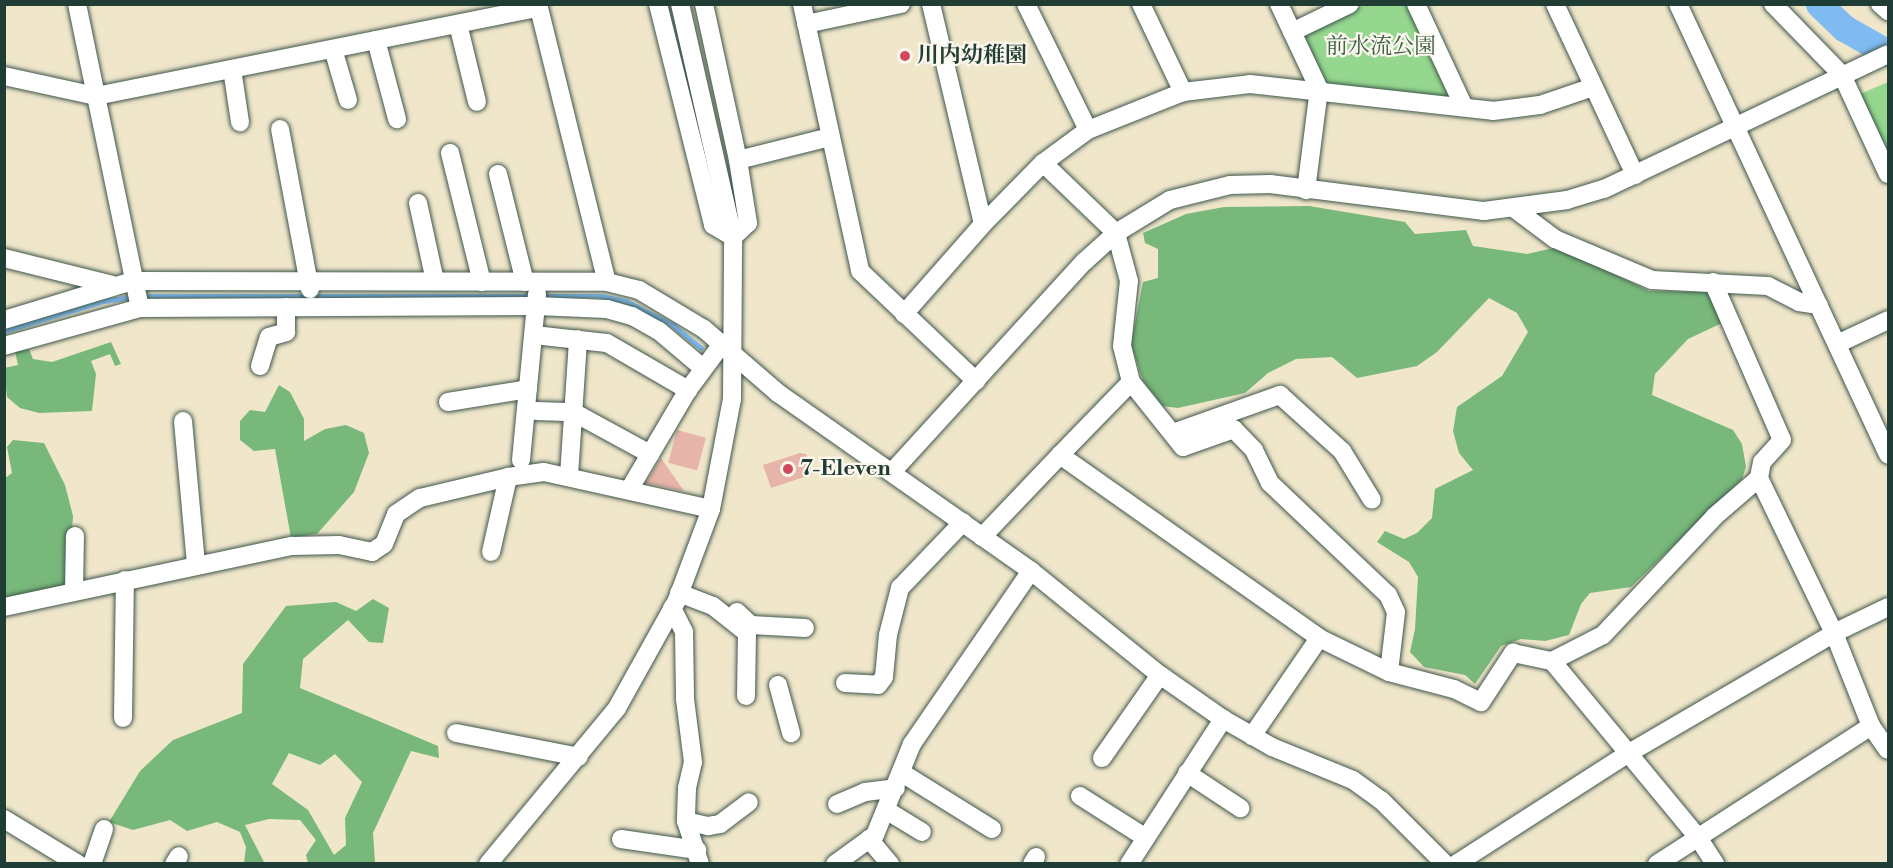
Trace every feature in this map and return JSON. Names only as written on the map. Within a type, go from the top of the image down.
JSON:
[{"type":"street","points":[[658,4],[713,225],[733,237]]},
{"type":"street","points":[[488,864],[579,757],[617,708],[679,594],[711,508],[732,399],[729,351],[733,237],[680,4]]},
{"type":"street","points":[[704,4],[738,159],[748,224],[733,237]]},
{"type":"street","points":[[802,4],[860,272],[976,381]]},
{"type":"street","points":[[806,24],[902,4]]},
{"type":"street","points":[[931,4],[983,224]]},
{"type":"street","points":[[1026,4],[1088,130]]},
{"type":"street","points":[[1141,4],[1183,92]]},
{"type":"street","points":[[1280,4],[1319,89],[1306,190]]},
{"type":"street","points":[[1292,32],[1350,4]]},
{"type":"street","points":[[1416,4],[1464,106]]},
{"type":"street","points":[[1555,4],[1635,175]]},
{"type":"street","points":[[1678,4],[1734,127],[1839,343],[1888,455]]},
{"type":"street","points":[[1773,4],[1845,74],[1888,174]]},
{"type":"street","points":[[1880,4],[1888,11]]},
{"type":"street","points":[[82,5],[96,96],[140,308]]},
{"type":"street","points":[[4,76],[96,96],[538,6],[607,282]]},
{"type":"street","points":[[458,24],[477,102]]},
{"type":"street","points":[[376,40],[397,119]]},
{"type":"street","points":[[333,48],[348,100]]},
{"type":"street","points":[[892,472],[1116,232],[1170,200],[1200,191],[1250,184],[1484,211],[1515,209],[1567,200],[1635,175],[1888,54]]},
{"type":"street","points":[[232,69],[240,122]]},
{"type":"street","points":[[904,314],[983,224],[1043,163],[1088,130],[1183,92],[1250,84],[1319,89],[1493,111],[1540,105],[1593,87]]},
{"type":"street","points":[[280,129],[310,279],[309,306]]},
{"type":"street","points":[[738,159],[830,137]]},
{"type":"street","points":[[450,153],[482,282]]},
{"type":"street","points":[[1043,163],[1116,232],[1129,281],[1122,346],[1131,382],[1183,447],[1234,429],[1254,450],[1270,483],[1388,595],[1396,612],[1389,672]]},
{"type":"street","points":[[498,174],[532,282],[536,306],[521,460]]},
{"type":"street","points":[[418,203],[435,281]]},
{"type":"street","points":[[1515,209],[1555,239],[1652,280],[1768,285],[1799,302],[1819,305]]},
{"type":"street","points":[[4,258],[111,285]]},
{"type":"street","points":[[4,320],[111,285],[133,283],[310,279],[607,282],[639,290],[668,306],[729,351],[778,393],[1031,571],[1160,675],[1223,719],[1252,736],[1353,780],[1397,814],[1445,864]]},
{"type":"street","points":[[1713,282],[1782,440],[1762,462],[1759,478],[1834,633],[1871,726],[1888,750]]},
{"type":"street","points":[[4,346],[140,308],[309,306],[436,310],[536,306],[607,309],[632,316],[659,331],[702,368]]},
{"type":"street","points":[[260,366],[269,337],[286,332],[286,307]]},
{"type":"street","points":[[1839,343],[1888,320]]},
{"type":"street","points":[[534,334],[607,343],[688,390]]},
{"type":"street","points":[[569,476],[578,339]]},
{"type":"street","points":[[629,490],[702,368],[729,351]]},
{"type":"street","points":[[982,537],[1131,382]]},
{"type":"street","points":[[448,402],[528,389]]},
{"type":"street","points":[[1173,433],[1280,395],[1342,451],[1372,500]]},
{"type":"street","points":[[536,411],[573,412],[650,454]]},
{"type":"street","points":[[183,421],[196,565]]},
{"type":"street","points":[[1060,455],[1319,638],[1389,672],[1454,689],[1481,702],[1513,653],[1552,661],[1699,838],[1715,864]]},
{"type":"street","points":[[4,607],[292,546],[339,545],[372,552],[384,543],[396,514],[420,498],[508,477],[544,472],[711,508]]},
{"type":"street","points":[[491,552],[508,477]]},
{"type":"street","points":[[1552,661],[1603,635],[1715,516],[1759,478]]},
{"type":"street","points":[[845,683],[878,685],[884,677],[888,635],[900,588],[963,522]]},
{"type":"street","points":[[74,591],[75,536]]},
{"type":"street","points":[[835,864],[869,839],[886,810],[912,744],[1031,571]]},
{"type":"street","points":[[123,718],[125,580]]},
{"type":"street","points":[[679,594],[718,596],[751,625],[806,628]]},
{"type":"street","points":[[679,594],[713,606],[747,633],[746,690],[783,685],[791,733]]},
{"type":"street","points":[[679,594],[684,632],[685,699],[693,762],[687,788],[686,821],[699,857]]},
{"type":"street","points":[[1456,864],[1629,753],[1834,633],[1888,607]]},
{"type":"street","points":[[1252,736],[1319,638]]},
{"type":"street","points":[[1102,758],[1160,675]]},
{"type":"street","points":[[1129,864],[1223,719]]},
{"type":"street","points":[[1657,864],[1871,726]]},
{"type":"street","points":[[456,733],[579,757]]},
{"type":"street","points":[[1187,773],[1240,808]]},
{"type":"street","points":[[837,804],[899,780],[992,829]]},
{"type":"street","points":[[1080,796],[1146,838]]},
{"type":"street","points":[[686,821],[708,826],[720,824],[749,802]]},
{"type":"street","points":[[886,810],[922,832]]},
{"type":"street","points":[[4,819],[78,864]]},
{"type":"street","points":[[92,864],[104,829]]},
{"type":"street","points":[[621,839],[699,857]]},
{"type":"street","points":[[869,839],[890,864]]},
{"type":"green space","name":"前水流公園","points":[[1365,5],[1409,5],[1450,92],[1445,99],[1328,84],[1321,80],[1304,41],[1306,31]]},
{"type":"green space","points":[[1888,82],[1888,152],[1860,94]]},
{"type":"green space","points":[[1309,206],[1405,222],[1415,234],[1466,230],[1473,246],[1527,254],[1558,247],[1649,291],[1708,292],[1722,323],[1688,339],[1655,374],[1652,395],[1733,430],[1742,444],[1746,467],[1742,479],[1631,587],[1590,593],[1581,604],[1569,635],[1545,641],[1521,639],[1501,646],[1475,684],[1465,675],[1424,667],[1410,652],[1415,629],[1418,577],[1409,562],[1377,542],[1385,531],[1404,539],[1417,533],[1432,518],[1435,489],[1473,470],[1459,453],[1453,431],[1457,407],[1502,376],[1528,332],[1517,313],[1489,298],[1437,352],[1417,366],[1357,378],[1332,357],[1296,359],[1268,373],[1245,393],[1178,408],[1163,406],[1143,381],[1131,344],[1143,282],[1158,278],[1158,249],[1145,243],[1143,233],[1186,214],[1224,207]]},
{"type":"green space","points":[[111,342],[121,364],[115,366],[110,354],[91,361],[96,374],[92,411],[39,413],[20,408],[7,397],[4,368],[18,365],[15,351],[29,349],[33,359],[52,362]]},
{"type":"green space","points":[[279,385],[290,392],[304,419],[304,441],[325,429],[346,425],[364,433],[369,453],[354,492],[317,534],[291,538],[275,449],[254,451],[240,440],[240,421],[250,410],[265,412]]},
{"type":"green space","points":[[13,440],[44,443],[65,485],[73,516],[68,586],[5,602],[5,478],[12,473],[7,447]]},
{"type":"green space","points":[[373,599],[389,608],[383,643],[369,642],[348,620],[303,659],[300,688],[438,746],[439,758],[411,751],[373,833],[375,863],[308,863],[306,855],[316,840],[300,820],[269,819],[245,825],[265,864],[244,863],[246,847],[240,832],[217,822],[187,831],[170,820],[133,830],[109,822],[140,771],[173,740],[242,713],[243,664],[286,606],[336,602],[356,611]],"holes":[[[289,753],[320,765],[335,754],[362,782],[345,818],[346,845],[334,855],[308,810],[272,784]]]},
{"type":"building","points":[[677,430],[706,438],[697,471],[668,463]]},
{"type":"building","name":"7-Eleven","points":[[800,453],[806,454],[813,474],[771,488],[763,465]]},
{"type":"building","points":[[661,458],[684,491],[646,483]]},
{"type":"waterway","points":[[1819,4],[1844,28],[1888,53]]},
{"type":"waterway","points":[[140,296],[534,296]]},
{"type":"waterway","points":[[542,296],[602,296],[626,301],[673,325],[701,348]]},
{"type":"waterway","points":[[4,331],[104,301],[132,297]]},
{"type":"place","name":"川内幼稚園","points":[[905,56]]},
{"type":"place","name":"7-Eleven","points":[[788,469]]}]
